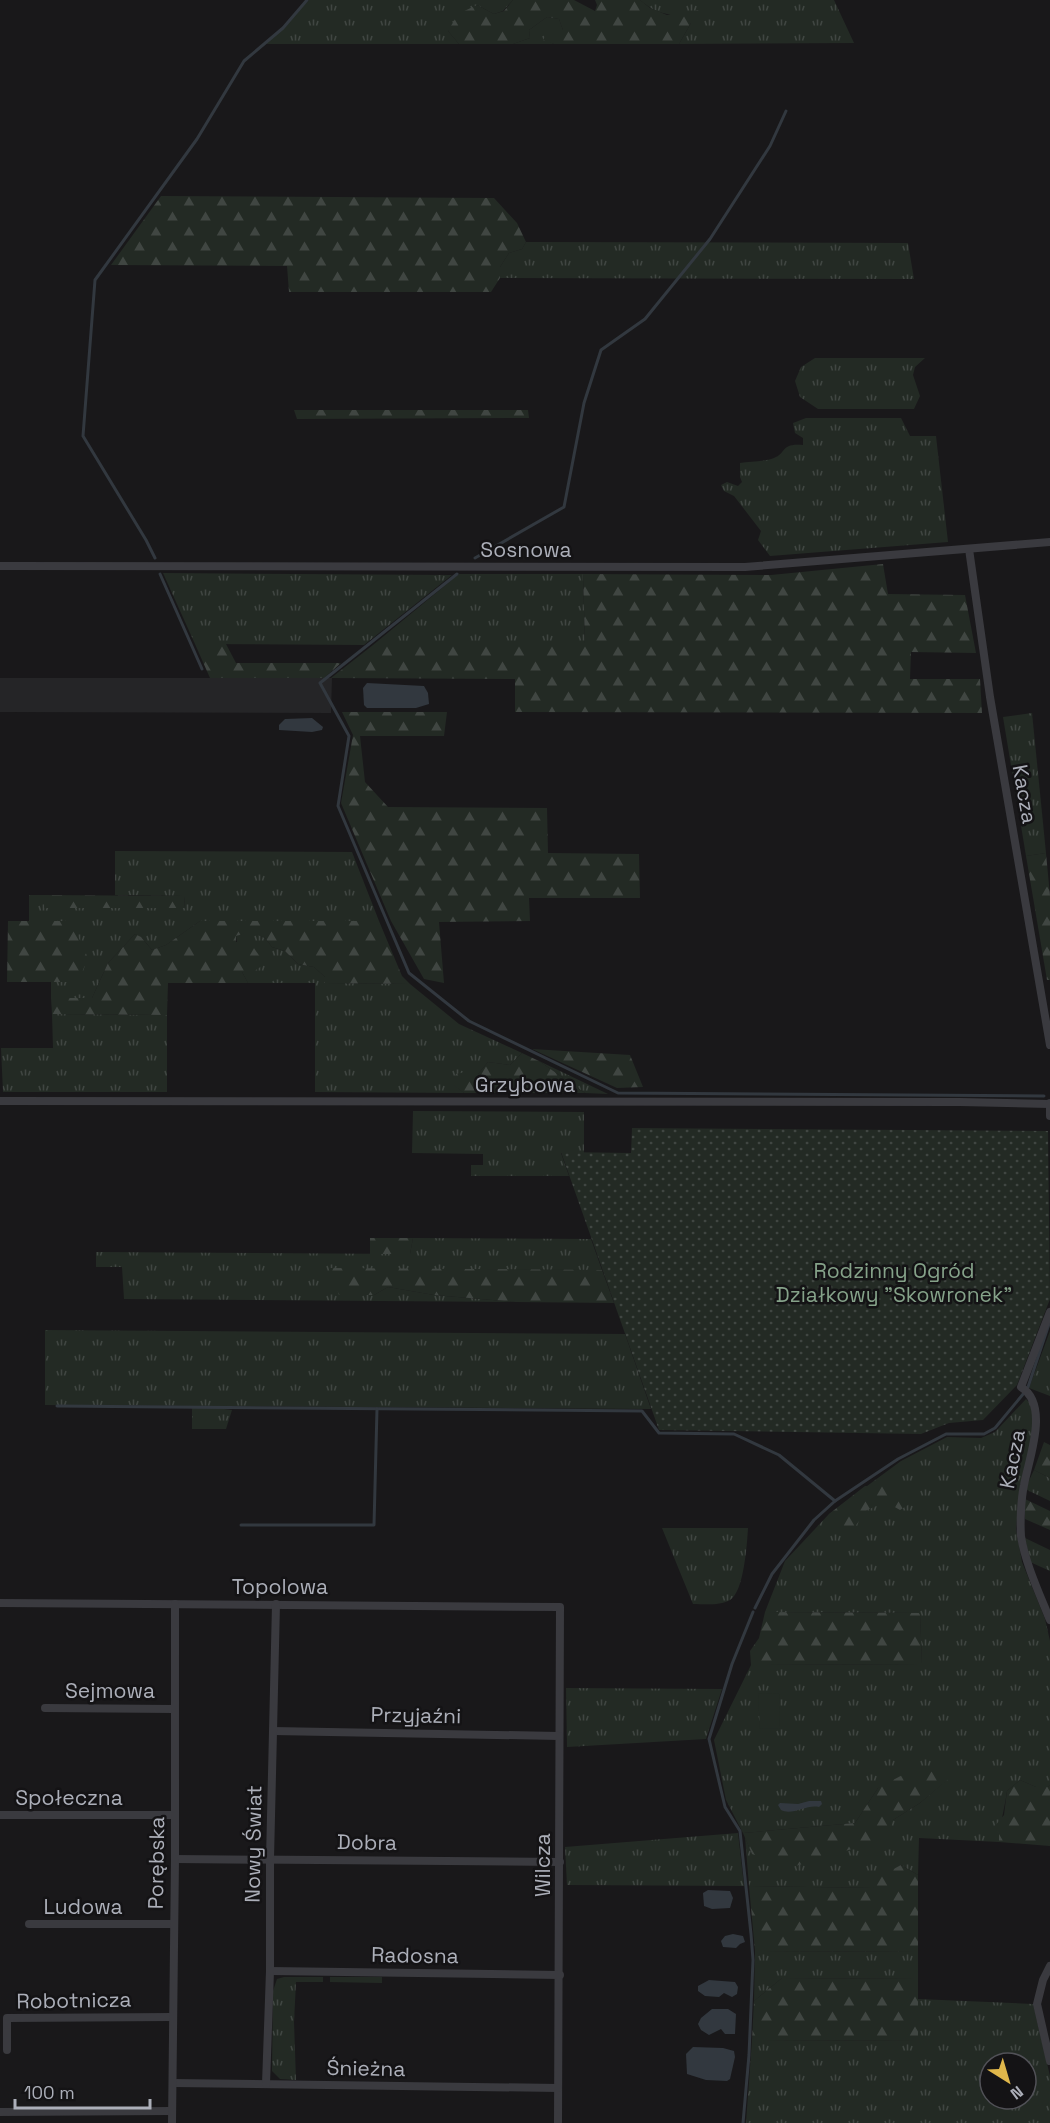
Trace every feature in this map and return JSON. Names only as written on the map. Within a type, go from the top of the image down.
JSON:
[{"type":"street","name":"Sosnowa","points":[[0,566],[745,567],[1050,542]]},
{"type":"street","name":"Kacza","points":[[969,549],[990,697],[1050,1045]]},
{"type":"street","name":"Grzybowa","points":[[0,1101],[1050,1104]]},
{"type":"street","points":[[1050,1104],[1050,1116]]},
{"type":"street","name":"Kacza","points":[[1050,1312],[1021,1387],[1029,1391],[1033,1398],[1038,1428],[1023,1488],[1021,1537],[1031,1573],[1050,1620]]},
{"type":"street","name":"Topolowa","points":[[0,1603],[560,1607]]},
{"type":"street","name":"Porębska","points":[[172,2123],[175,1604]]},
{"type":"street","name":"Nowy Świat","points":[[266,2084],[276,1604]]},
{"type":"street","name":"Wilcza","points":[[558,2123],[560,1607]]},
{"type":"street","name":"Sejmowa","points":[[45,1708],[174,1709]]},
{"type":"street","name":"Przyjaźni","points":[[273,1731],[559,1736]]},
{"type":"street","name":"Społeczna","points":[[0,1815],[175,1815]]},
{"type":"street","name":"Dobra","points":[[175,1859],[560,1862]]},
{"type":"street","name":"Ludowa","points":[[29,1924],[174,1924]]},
{"type":"street","points":[[1050,1966],[1043,1980],[1037,2004],[1050,2061]]},
{"type":"street","name":"Radosna","points":[[270,1971],[560,1975]]},
{"type":"street","name":"Robotnicza","points":[[7,2050],[7,2018],[173,2017]]},
{"type":"street","name":"Śnieżna","points":[[173,2084],[558,2088]]},
{"type":"street","points":[[0,2112],[172,2111]]},
{"type":"shaded area","points":[[0,678],[332,678],[331,713],[0,712]]},
{"type":"shaded area","points":[[367,683],[424,686],[428,693],[429,704],[416,708],[367,708],[364,705],[363,688]]},
{"type":"shaded area","points":[[312,718],[323,727],[322,730],[312,732],[279,730],[279,725],[285,719]]},
{"type":"shaded area","points":[[821,1801],[822,1804],[819,1807],[790,1812],[781,1810],[778,1805],[780,1803],[798,1804]]},
{"type":"shaded area","points":[[708,1890],[730,1891],[733,1898],[730,1908],[712,1909],[704,1906],[703,1893]]},
{"type":"shaded area","points":[[733,1934],[743,1936],[745,1942],[736,1948],[723,1947],[721,1941],[725,1936]]},
{"type":"shaded area","points":[[709,1980],[735,1982],[738,1987],[737,1994],[732,1997],[724,1993],[719,1997],[705,1996],[698,1991],[698,1986]]},
{"type":"shaded area","points":[[712,2009],[728,2009],[736,2014],[735,2034],[725,2034],[721,2029],[709,2035],[701,2030],[698,2024],[701,2018]]},
{"type":"shaded area","points":[[693,2047],[723,2048],[734,2051],[735,2057],[730,2079],[727,2081],[706,2080],[687,2074],[686,2054]]},
{"type":"green space","points":[[309,0],[513,0],[503,11],[494,14],[477,5],[448,31],[459,44],[266,44]]},
{"type":"green space","points":[[513,0],[574,0],[595,11],[597,5],[595,0],[640,0],[650,8],[667,15],[680,15],[698,10],[701,16],[691,23],[679,44],[554,44],[543,40],[548,31],[563,30],[559,19],[547,17],[529,30],[530,38],[513,44],[459,44],[448,31],[458,14],[477,5],[494,14],[504,11]]},
{"type":"green space","points":[[640,0],[834,0],[854,43],[679,44],[691,23],[682,18],[656,11]]},
{"type":"green space","points":[[547,17],[559,19],[563,30],[544,39],[554,44],[513,44],[530,38],[529,30]]},
{"type":"green space","points":[[161,196],[494,198],[517,223],[526,242],[522,249],[509,253],[500,267],[500,278],[491,292],[289,292],[287,266],[111,265]]},
{"type":"green space","points":[[526,242],[908,243],[914,279],[500,278],[500,267],[509,253],[522,249]]},
{"type":"green space","points":[[815,358],[925,358],[915,367],[913,375],[920,396],[914,409],[818,409],[800,397],[795,381],[801,367]]},
{"type":"green space","points":[[294,410],[528,410],[529,418],[297,419]]},
{"type":"green space","points":[[806,418],[901,418],[910,436],[936,436],[948,542],[770,556],[758,540],[761,531],[734,496],[724,491],[721,485],[727,482],[738,486],[742,482],[740,463],[770,459],[778,456],[791,445],[803,445],[803,438],[795,433],[793,423]]},
{"type":"green space","points":[[883,564],[888,594],[965,595],[976,653],[911,652],[910,679],[980,679],[982,713],[515,712],[515,679],[331,678],[373,645],[585,645],[583,574],[771,575]]},
{"type":"green space","points":[[163,573],[452,575],[364,645],[195,644]]},
{"type":"green space","points":[[459,574],[583,574],[585,645],[373,645]]},
{"type":"green space","points":[[195,644],[226,644],[236,663],[341,663],[324,678],[210,678]]},
{"type":"green space","points":[[342,712],[447,712],[444,736],[360,736],[365,782],[388,807],[547,808],[548,853],[639,854],[640,898],[529,898],[530,921],[439,922],[444,983],[424,979],[391,921],[341,803],[353,735]]},
{"type":"green space","points":[[1032,713],[1046,853],[1026,856],[1003,717]]},
{"type":"green space","points":[[115,851],[352,852],[379,921],[200,921],[166,945],[152,950],[142,938],[135,934],[108,963],[92,998],[51,998],[51,982],[78,982],[29,921],[29,895],[45,895],[45,908],[185,908],[184,896],[115,895]]},
{"type":"green space","points":[[1046,853],[1050,896],[1050,980],[1047,980],[1026,856]]},
{"type":"green space","points":[[45,895],[184,896],[185,908],[44,908]]},
{"type":"green space","points":[[8,921],[71,921],[88,958],[78,982],[7,982]]},
{"type":"green space","points":[[200,921],[379,921],[402,976],[410,984],[324,983],[325,977],[314,967],[298,964],[285,951],[272,947],[265,938],[250,932],[236,936],[236,942],[249,941],[265,964],[253,972],[242,972],[248,983],[168,983],[167,1015],[52,1014],[51,998],[92,998],[108,963],[135,934],[141,937],[152,950],[166,945]]},
{"type":"green space","points":[[250,931],[265,938],[272,947],[285,951],[298,964],[314,967],[325,977],[325,983],[410,984],[459,1024],[522,1053],[510,1065],[488,1062],[478,1074],[453,1084],[464,1093],[315,1092],[315,983],[248,983],[242,972],[236,936]]},
{"type":"green space","points":[[52,1014],[167,1015],[167,1092],[3,1092],[1,1048],[53,1048]]},
{"type":"green space","points":[[532,1049],[630,1055],[643,1087],[617,1088]]},
{"type":"green space","points":[[522,1053],[539,1061],[585,1093],[464,1093],[452,1084],[456,1074],[470,1071],[478,1074],[488,1062],[510,1065]]},
{"type":"green space","points":[[539,1061],[608,1094],[585,1093]]},
{"type":"green space","points":[[413,1111],[584,1112],[584,1153],[561,1153],[569,1176],[471,1176],[471,1165],[483,1165],[483,1154],[412,1153]]},
{"type":"green space","name":"Rodzinny Ogród Działkowy \"Skowronek\"","points":[[632,1128],[1048,1131],[1050,1299],[1017,1385],[983,1420],[949,1423],[921,1434],[659,1430],[561,1152],[631,1153]]},
{"type":"green space","points":[[370,1238],[413,1238],[410,1254],[370,1254]]},
{"type":"green space","points":[[413,1238],[591,1239],[602,1270],[329,1269],[374,1295],[388,1287],[434,1295],[516,1302],[124,1299],[122,1267],[96,1267],[96,1252],[410,1254]]},
{"type":"green space","points":[[329,1268],[602,1270],[614,1303],[516,1302],[434,1295],[388,1287],[374,1295],[339,1295]]},
{"type":"green space","points":[[45,1330],[625,1334],[651,1409],[201,1406],[232,1410],[226,1429],[192,1429],[192,1406],[45,1405]]},
{"type":"green space","points":[[1050,1331],[1050,1396],[1029,1388]]},
{"type":"green space","points":[[1026,1399],[1031,1404],[1034,1429],[1020,1487],[1016,1529],[1022,1562],[1045,1619],[1050,1641],[1050,1785],[1036,1787],[1020,1780],[1007,1791],[999,1842],[919,1838],[918,1875],[901,1865],[873,1888],[749,1886],[745,1837],[752,1854],[893,1820],[920,1803],[956,1772],[878,1788],[855,1823],[743,1833],[726,1800],[714,1740],[751,1665],[922,1664],[920,1613],[765,1612],[785,1561],[829,1514],[901,1461],[947,1437],[981,1438],[995,1432]]},
{"type":"green space","points":[[1044,1442],[1050,1445],[1050,1478],[1034,1470]]},
{"type":"green space","points":[[1034,1470],[1050,1478],[1050,1501],[1025,1489]]},
{"type":"green space","points":[[865,1486],[897,1486],[913,1502],[900,1510],[886,1502],[867,1510],[854,1528],[825,1528],[829,1514]]},
{"type":"green space","points":[[1025,1499],[1050,1511],[1050,1530],[1025,1519]]},
{"type":"green space","points":[[662,1528],[748,1528],[742,1578],[735,1595],[730,1600],[721,1603],[693,1604]]},
{"type":"green space","points":[[1025,1538],[1050,1550],[1050,1571],[1030,1562]]},
{"type":"green space","points":[[765,1612],[920,1613],[922,1664],[751,1665],[750,1651],[759,1638]]},
{"type":"green space","points":[[566,1688],[722,1689],[706,1739],[567,1747]]},
{"type":"green space","points":[[779,1693],[780,1728],[760,1729],[758,1694]]},
{"type":"green space","points":[[910,1771],[957,1772],[920,1803],[893,1820],[885,1839],[789,1868],[752,1854],[743,1833],[855,1823],[878,1788]]},
{"type":"green space","points":[[1020,1780],[1036,1787],[1050,1785],[1050,1846],[999,1842],[999,1833],[994,1827],[1004,1815],[1007,1791]]},
{"type":"green space","points":[[738,1833],[744,1886],[567,1885],[565,1847]]},
{"type":"green space","points":[[901,1865],[918,1875],[918,1952],[755,1951],[749,1886],[873,1888],[877,1878]]},
{"type":"green space","points":[[755,1951],[918,1952],[918,1979],[782,1978],[754,2001]]},
{"type":"green space","points":[[323,1977],[323,1982],[296,1982],[294,2022],[296,2080],[280,2079],[272,2071],[273,1991],[277,1979]]},
{"type":"green space","points":[[330,1977],[382,1977],[382,1983],[330,1982]]},
{"type":"green space","points":[[782,1978],[918,1979],[918,2041],[752,2040],[754,2001]]},
{"type":"green space","points":[[918,1999],[1033,2004],[1050,2076],[1050,2123],[746,2123],[752,2040],[917,2041]]},
{"type":"waterway","points":[[155,558],[83,436],[95,280],[197,139],[244,61],[283,28],[307,0]]},
{"type":"waterway","points":[[475,558],[564,507],[584,403],[601,350],[645,319],[710,239],[770,146],[786,111]]},
{"type":"waterway","points":[[160,574],[202,669]]},
{"type":"waterway","points":[[457,574],[320,683],[349,736],[338,806],[409,973],[469,1021],[618,1093],[1044,1096]]},
{"type":"waterway","points":[[1028,1387],[1049,1324]]},
{"type":"waterway","points":[[755,1608],[772,1574],[814,1520],[835,1501],[898,1459],[946,1434],[984,1434],[995,1428],[1024,1393]]},
{"type":"waterway","points":[[57,1406],[642,1411],[659,1433],[734,1434],[779,1455],[835,1501]]},
{"type":"waterway","points":[[241,1525],[374,1525],[377,1409]]},
{"type":"waterway","points":[[743,2123],[749,2055],[753,1960],[751,1934],[740,1831],[725,1807],[709,1739],[732,1664],[753,1612]]}]
